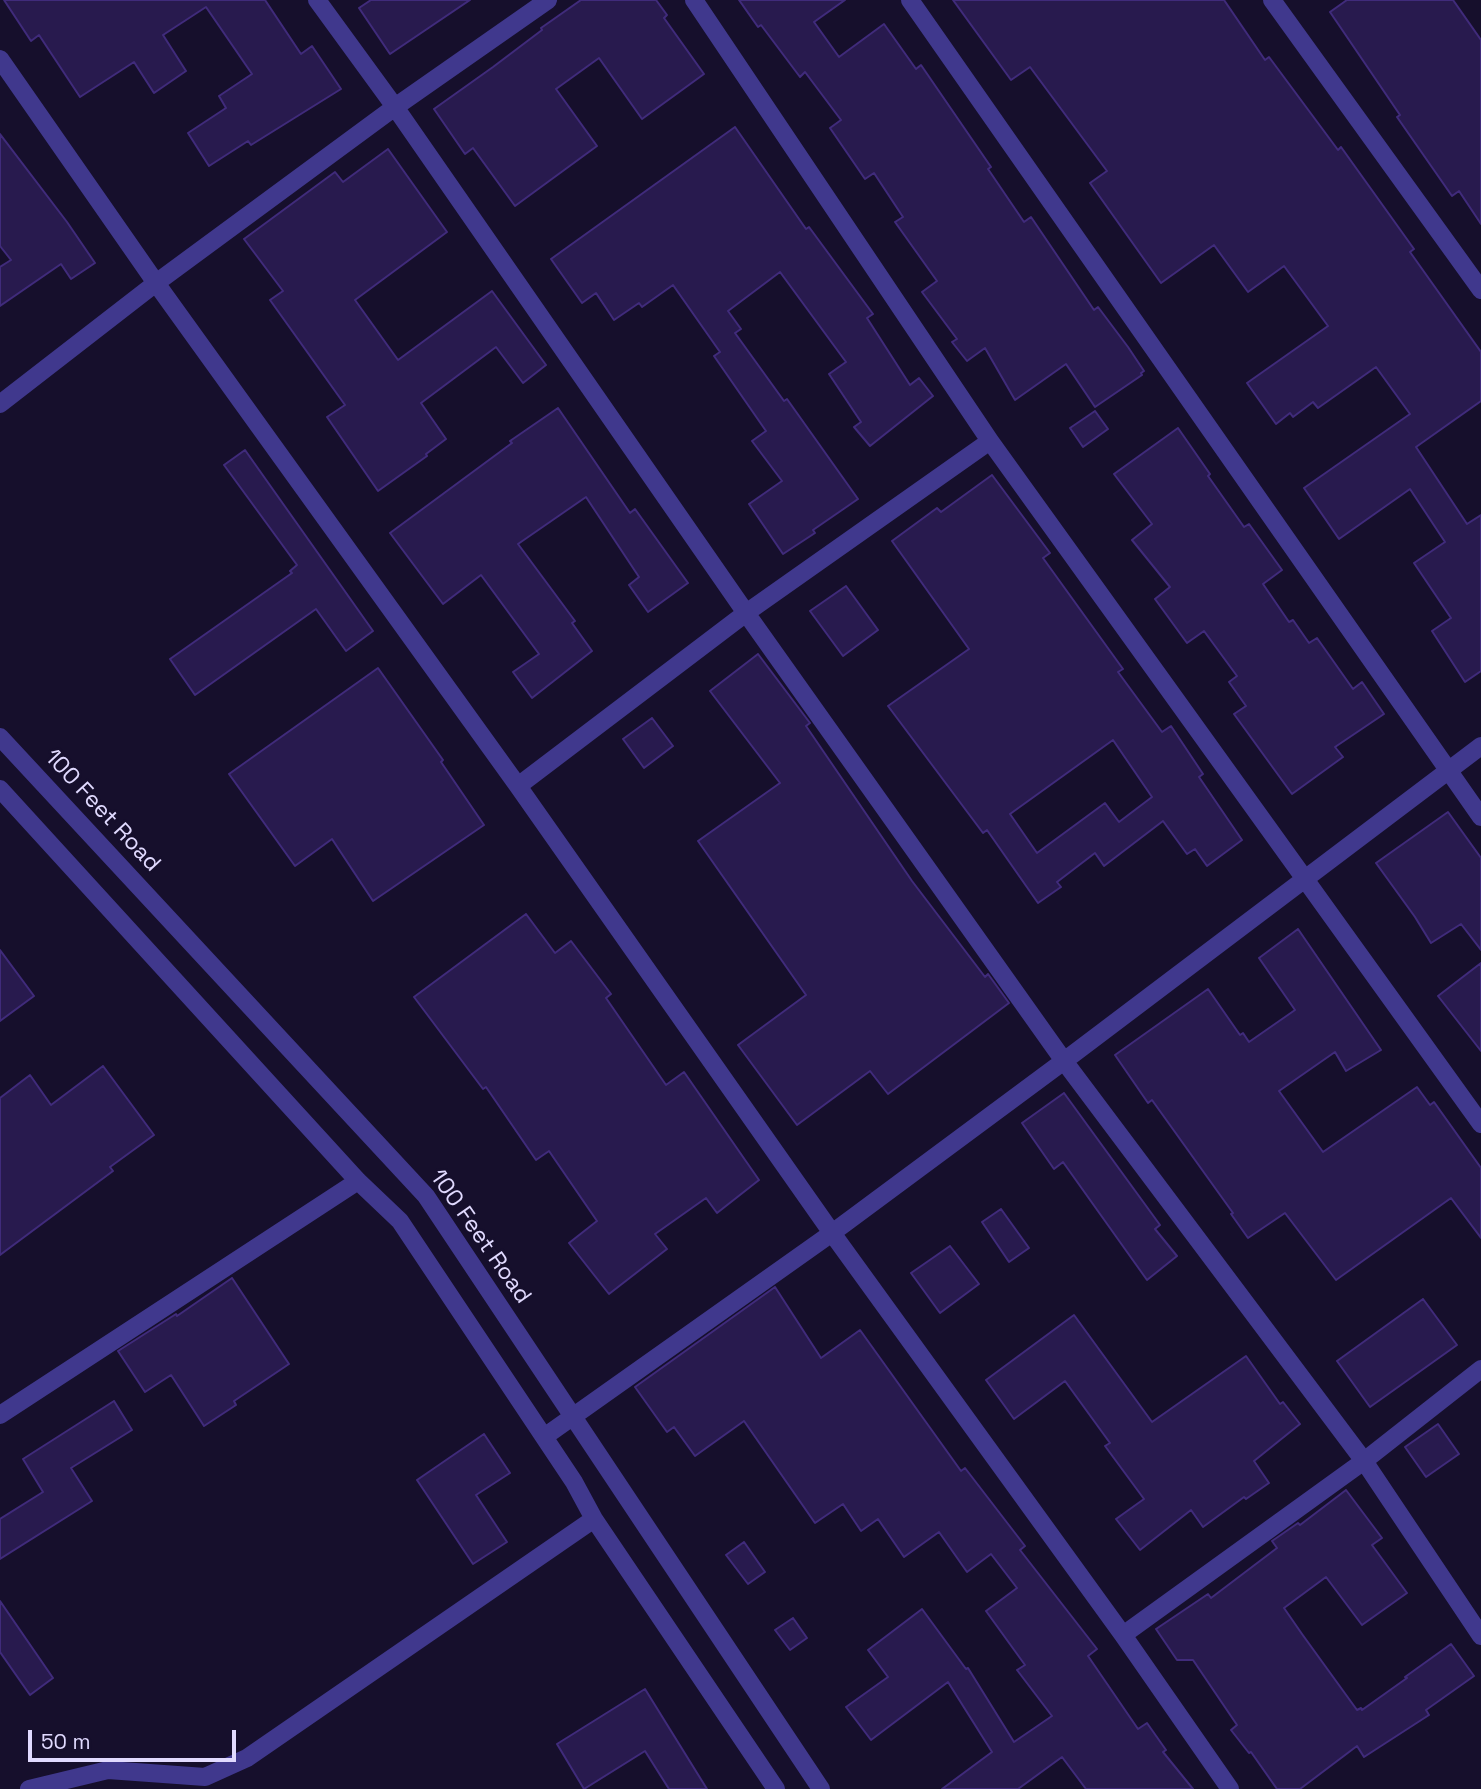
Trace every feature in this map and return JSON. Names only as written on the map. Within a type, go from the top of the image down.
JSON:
[{"type":"street","points":[[317,0],[395,107],[746,613],[1064,1062],[1364,1461],[1481,1636]]},
{"type":"street","points":[[0,404],[156,283],[395,107],[548,0]]},
{"type":"street","points":[[694,0],[990,441],[1481,1124]]},
{"type":"street","points":[[910,0],[1481,817]]},
{"type":"street","points":[[1272,0],[1481,290]]},
{"type":"street","points":[[0,59],[156,283],[518,786],[832,1233],[1123,1635],[1230,1789]]},
{"type":"street","points":[[518,786],[746,613],[990,441]]},
{"type":"street","name":"100 Feet Road","points":[[0,737],[426,1196],[821,1789]]},
{"type":"street","points":[[544,1437],[832,1233],[1064,1062],[1481,746]]},
{"type":"street","points":[[0,789],[358,1181],[400,1221],[575,1482],[594,1520],[776,1789]]},
{"type":"street","points":[[0,1415],[358,1181]]},
{"type":"street","points":[[1123,1635],[1364,1461],[1481,1369]]},
{"type":"street","points":[[29,1789],[107,1770],[205,1777],[247,1758],[594,1520]]},
{"type":"building","points":[[4,0],[265,0],[301,54],[312,46],[341,89],[251,145],[248,141],[209,166],[188,133],[226,108],[219,96],[252,74],[206,7],[163,35],[186,71],[154,93],[134,62],[80,97],[39,35],[31,41]]},
{"type":"building","points":[[371,0],[470,0],[390,54],[359,8]]},
{"type":"building","points":[[581,0],[656,0],[667,15],[664,18],[704,74],[642,119],[599,58],[556,89],[597,146],[515,206],[473,148],[465,154],[434,109]]},
{"type":"building","points":[[739,0],[845,0],[814,22],[839,57],[884,24],[916,69],[921,65],[991,167],[988,169],[1024,222],[1031,217],[1094,310],[1098,307],[1128,347],[1144,371],[1142,375],[1095,407],[1066,364],[1015,400],[985,348],[967,361],[952,342],[957,339],[922,292],[937,281],[895,222],[903,217],[874,173],[865,179],[830,128],[841,120],[805,72],[800,77]]},
{"type":"building","points":[[953,0],[1224,0],[1265,60],[1269,57],[1338,150],[1341,147],[1414,249],[1410,252],[1481,352],[1481,401],[1416,447],[1467,524],[1481,515],[1481,671],[1465,682],[1432,631],[1451,618],[1414,563],[1445,542],[1410,489],[1339,539],[1304,488],[1410,414],[1376,367],[1318,408],[1313,402],[1293,417],[1290,413],[1276,424],[1247,383],[1328,326],[1284,266],[1248,292],[1214,245],[1161,283],[1090,183],[1107,171],[1030,67],[1011,80]]},
{"type":"building","points":[[1347,0],[1453,0],[1481,40],[1481,224],[1459,191],[1452,196],[1397,117],[1400,115],[1330,12]]},
{"type":"building","points":[[735,127],[806,229],[809,227],[873,314],[867,318],[910,385],[919,378],[933,396],[870,446],[854,427],[861,422],[829,374],[846,362],[780,272],[728,311],[741,329],[735,333],[784,401],[787,399],[858,499],[783,554],[749,504],[782,481],[752,441],[766,431],[714,356],[720,352],[673,285],[642,307],[639,303],[614,320],[596,293],[582,303],[551,259]]},
{"type":"building","points":[[0,134],[95,263],[71,279],[61,264],[0,306],[0,267],[11,260],[0,246]]},
{"type":"building","points":[[388,149],[447,232],[355,300],[398,360],[492,291],[546,365],[523,383],[496,347],[421,403],[446,439],[378,491],[327,417],[345,405],[270,300],[283,291],[244,239],[335,172],[343,182]]},
{"type":"building","points":[[558,408],[630,513],[635,509],[688,583],[648,612],[629,585],[639,577],[586,497],[518,544],[575,621],[572,623],[592,651],[532,698],[513,672],[539,654],[481,575],[443,604],[390,533],[512,443],[510,441]]},
{"type":"building","points":[[1095,411],[1108,429],[1083,447],[1070,428]]},
{"type":"building","points":[[1178,428],[1244,527],[1249,524],[1282,570],[1263,584],[1289,622],[1293,620],[1309,643],[1317,638],[1353,689],[1362,682],[1384,714],[1335,747],[1343,757],[1292,794],[1234,714],[1246,706],[1229,682],[1237,676],[1204,631],[1187,643],[1155,599],[1170,587],[1132,540],[1152,524],[1114,474]]},
{"type":"building","points":[[245,450],[373,631],[346,651],[316,609],[195,695],[170,659],[292,573],[290,571],[297,565],[224,465]]},
{"type":"building","points":[[992,475],[1050,553],[1043,558],[1123,669],[1118,672],[1162,732],[1171,726],[1203,774],[1199,777],[1242,840],[1207,866],[1195,849],[1187,854],[1163,821],[1104,866],[1095,853],[1057,882],[1061,887],[1038,903],[987,830],[983,833],[888,706],[969,649],[892,541],[937,508],[941,512]],"holes":[[[1113,740],[1152,797],[1119,822],[1105,803],[1037,853],[1010,814]]]},
{"type":"building","points":[[846,586],[878,630],[843,656],[810,611]]},
{"type":"building","points":[[758,654],[810,723],[806,726],[912,881],[985,977],[988,974],[1009,1003],[888,1094],[870,1071],[797,1125],[738,1045],[806,995],[698,841],[780,783],[710,691]]},
{"type":"building","points":[[378,668],[443,760],[441,762],[484,825],[373,901],[332,839],[295,866],[229,774]]},
{"type":"building","points":[[652,718],[673,746],[644,768],[623,739]]},
{"type":"building","points":[[1448,812],[1481,858],[1481,950],[1461,924],[1431,943],[1376,863]]},
{"type":"building","points":[[526,914],[555,953],[571,941],[611,994],[606,998],[666,1085],[684,1072],[759,1180],[717,1213],[706,1198],[655,1234],[667,1249],[609,1294],[569,1243],[597,1221],[549,1151],[536,1160],[486,1087],[483,1089],[414,997]]},
{"type":"building","points":[[1298,929],[1381,1050],[1346,1071],[1335,1052],[1279,1091],[1323,1152],[1417,1087],[1430,1105],[1434,1102],[1481,1168],[1481,1238],[1451,1198],[1336,1280],[1285,1213],[1248,1238],[1152,1100],[1148,1103],[1115,1055],[1208,989],[1240,1035],[1243,1033],[1249,1042],[1295,1010],[1259,958]]},
{"type":"building","points":[[0,950],[34,996],[0,1021]]},
{"type":"building","points":[[1481,963],[1481,1051],[1438,996]]},
{"type":"building","points":[[103,1066],[154,1135],[110,1167],[113,1171],[0,1255],[0,1098],[30,1075],[51,1105]]},
{"type":"building","points":[[1064,1093],[1160,1225],[1155,1229],[1177,1256],[1147,1280],[1063,1162],[1054,1169],[1022,1123]]},
{"type":"building","points":[[1001,1209],[1029,1248],[1009,1262],[982,1222]]},
{"type":"building","points":[[950,1246],[979,1284],[940,1313],[911,1273]]},
{"type":"building","points":[[232,1278],[289,1364],[234,1401],[236,1405],[204,1426],[171,1375],[145,1392],[118,1351],[176,1314],[177,1316]]},
{"type":"building","points":[[775,1287],[821,1358],[860,1330],[961,1471],[965,1468],[1025,1546],[1020,1550],[1097,1649],[1088,1656],[1138,1729],[1147,1723],[1166,1750],[1163,1752],[1193,1789],[1086,1789],[1062,1757],[1018,1789],[942,1789],[992,1752],[948,1682],[871,1740],[846,1707],[888,1677],[868,1650],[922,1609],[966,1669],[968,1668],[1014,1742],[1052,1716],[1017,1670],[1025,1665],[986,1611],[1017,1588],[991,1554],[967,1572],[939,1532],[904,1557],[878,1519],[861,1531],[843,1504],[815,1523],[744,1421],[695,1456],[674,1427],[667,1432],[635,1387]]},
{"type":"building","points":[[1423,1299],[1457,1345],[1370,1407],[1337,1361]]},
{"type":"building","points":[[1074,1315],[1152,1422],[1246,1356],[1280,1404],[1283,1402],[1300,1424],[1254,1461],[1269,1483],[1246,1499],[1244,1497],[1203,1527],[1191,1510],[1140,1550],[1116,1519],[1144,1499],[1105,1446],[1110,1443],[1065,1381],[1014,1419],[986,1380]]},
{"type":"building","points":[[114,1401],[132,1430],[71,1468],[92,1501],[0,1559],[0,1519],[43,1492],[23,1459]]},
{"type":"building","points":[[1438,1424],[1459,1454],[1426,1477],[1405,1447]]},
{"type":"building","points":[[484,1434],[510,1473],[476,1495],[507,1542],[473,1564],[417,1480]]},
{"type":"building","points":[[1346,1490],[1382,1538],[1372,1545],[1407,1593],[1362,1625],[1326,1577],[1284,1608],[1357,1710],[1362,1710],[1451,1644],[1474,1676],[1426,1710],[1429,1715],[1364,1757],[1357,1746],[1300,1789],[1277,1789],[1251,1752],[1249,1753],[1231,1730],[1237,1725],[1193,1660],[1177,1660],[1156,1629],[1208,1594],[1211,1598],[1277,1548],[1272,1541],[1298,1523],[1300,1525]]},
{"type":"building","points":[[744,1542],[765,1572],[748,1584],[726,1555]]},
{"type":"building","points":[[0,1601],[53,1678],[30,1695],[0,1652]]},
{"type":"building","points":[[793,1618],[807,1638],[790,1650],[775,1630]]},
{"type":"building","points":[[645,1689],[707,1789],[669,1789],[645,1751],[584,1789],[557,1744]]}]
